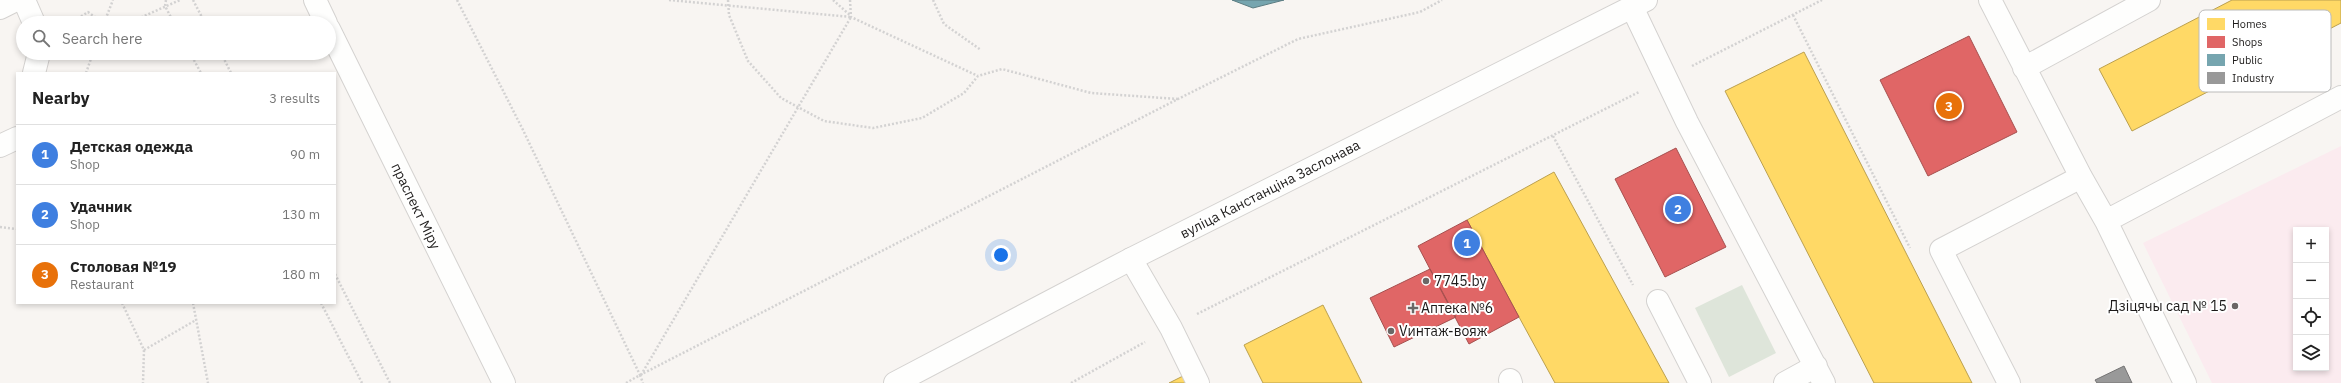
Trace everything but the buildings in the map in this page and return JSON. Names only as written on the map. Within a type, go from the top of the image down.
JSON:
[{"type":"main road","points":[[0,8],[16,0]]},
{"type":"main road","points":[[24,0],[31,16]]},
{"type":"main road","points":[[315,0],[323,16]]},
{"type":"main road","points":[[1990,0],[2081,177],[2106,221],[2185,383]]},
{"type":"main road","points":[[2024,68],[2149,0]]},
{"type":"main road","points":[[1639,4],[1666,79],[1687,122],[1820,375],[1785,383]]},
{"type":"main road","name":"вуліца Канстанціна Заслонава","points":[[895,383],[1131,259],[1639,4]]},
{"type":"main road","name":"праспект Міру","points":[[336,42],[504,383]]},
{"type":"main road","points":[[34,72],[37,60]]},
{"type":"main road","points":[[2106,221],[2341,97]]},
{"type":"main road","points":[[0,146],[16,138]]},
{"type":"main road","points":[[2010,383],[1941,250],[2081,177]]},
{"type":"main road","points":[[1131,259],[1171,328],[1198,383]]},
{"type":"main road","points":[[1658,301],[1700,383]]},
{"type":"path","points":[[107,16],[113,0]]},
{"type":"path","points":[[166,0],[165,6],[170,16]]},
{"type":"path","points":[[144,16],[180,0]]},
{"type":"path","points":[[193,0],[201,16]]},
{"type":"path","points":[[457,0],[523,130],[643,383]]},
{"type":"path","points":[[669,0],[851,17]]},
{"type":"path","points":[[728,0],[729,15],[748,61],[781,98],[824,121],[873,128],[922,118],[964,93],[978,76],[1002,69],[1091,92],[1178,98]]},
{"type":"path","points":[[833,0],[851,17],[978,76]]},
{"type":"path","points":[[640,375],[851,17],[850,0]]},
{"type":"path","points":[[933,0],[944,24],[981,50]]},
{"type":"path","points":[[626,383],[1178,98],[1298,39],[1420,12],[1442,0]]},
{"type":"path","points":[[1071,383],[1171,328],[1822,0]]},
{"type":"path","points":[[82,16],[88,12],[94,16]]},
{"type":"path","points":[[1793,15],[1914,255]]},
{"type":"path","points":[[86,72],[91,60]]},
{"type":"path","points":[[194,60],[200,72]]},
{"type":"path","points":[[224,60],[230,72]]},
{"type":"path","points":[[1553,136],[1633,287]]},
{"type":"path","points":[[0,227],[16,229]]},
{"type":"path","points":[[336,276],[390,383]]},
{"type":"path","points":[[124,304],[144,350],[143,383]]},
{"type":"path","points":[[193,304],[208,383]]},
{"type":"path","points":[[322,304],[362,383]]},
{"type":"path","points":[[144,350],[196,320]]},
{"type":"shaded area","name":"Дзіцячы сад № 15","points":[[2341,146],[2341,383],[2212,383],[2143,243]]},
{"type":"shaded area","points":[[1742,285],[1776,353],[1729,377],[1695,308]]},
{"type":"place","name":"Столовая №19","points":[[1949,106]]},
{"type":"place","name":"Удачник","points":[[1678,209]]},
{"type":"place","name":"Детская одежда","points":[[1467,243]]},
{"type":"place","name":"7745.by","points":[[1426,281]]},
{"type":"place","name":"Дзіцячы сад № 15","points":[[2235,306]]},
{"type":"place","name":"Аптека №6","points":[[1413,308]]},
{"type":"place","name":"Vинтаж-вояж","points":[[1391,331]]}]
